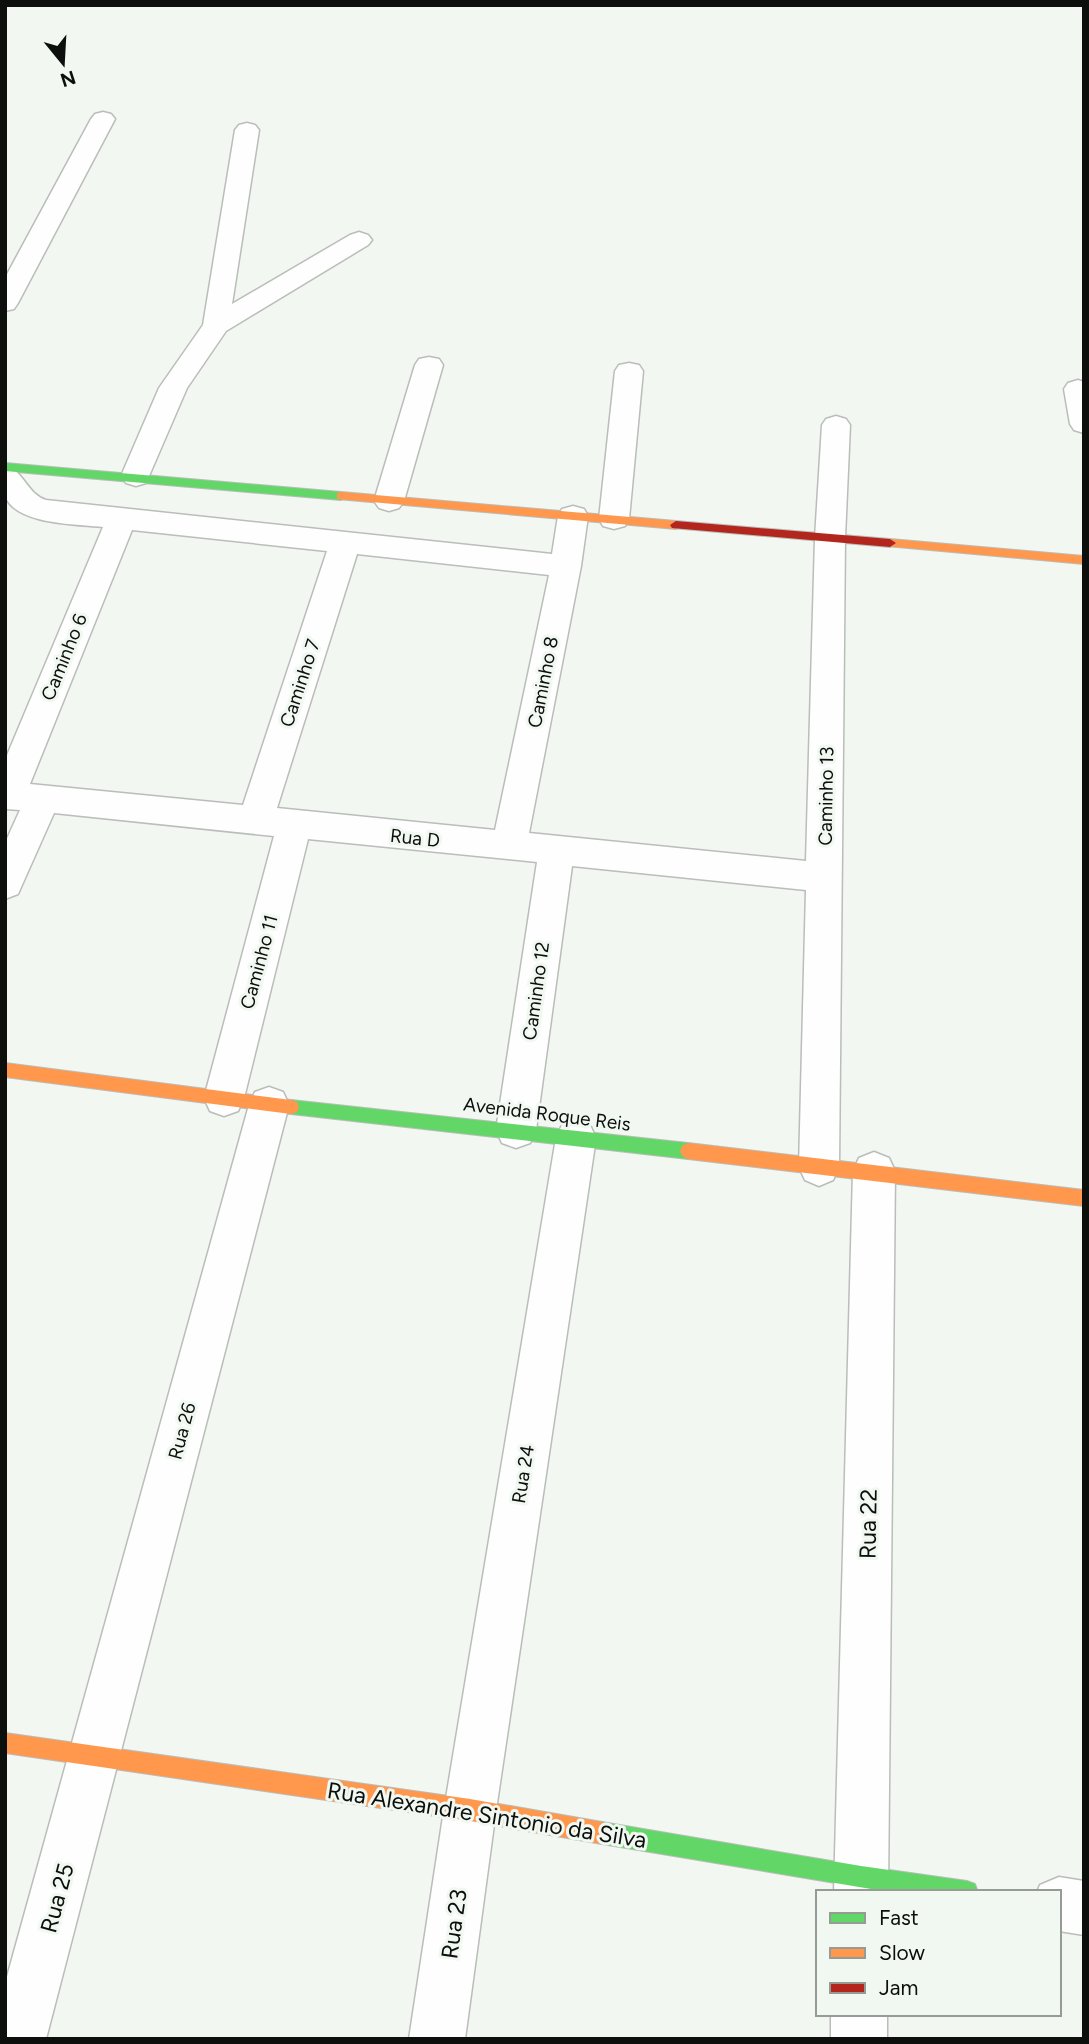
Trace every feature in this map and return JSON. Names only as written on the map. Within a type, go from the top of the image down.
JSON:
[{"type":"street","points":[[5,303],[103,119]]},
{"type":"street","points":[[216,325],[247,130]]},
{"type":"street","points":[[136,476],[173,388],[216,325],[359,240]]},
{"type":"street","points":[[389,501],[429,365]]},
{"type":"street","points":[[614,519],[629,370]]},
{"type":"street","points":[[1078,389],[1084,424]]},
{"type":"street","name":"Caminho 13","points":[[820,1167],[830,538],[836,425]]},
{"type":"street","points":[[5,467],[136,476],[389,501],[1084,560]]},
{"type":"street","points":[[5,475],[26,504],[42,510],[566,566]]},
{"type":"street","name":"Caminho 8","points":[[509,847],[566,566],[573,516]]},
{"type":"street","name":"Caminho 6","points":[[7,795],[121,520]]},
{"type":"street","name":"Caminho 7","points":[[256,822],[345,543]]},
{"type":"street","name":"Rua D","points":[[7,795],[825,877]]},
{"type":"street","points":[[5,884],[43,799]]},
{"type":"street","name":"Caminho 11","points":[[224,1098],[294,825]]},
{"type":"street","name":"Caminho 12","points":[[516,1130],[556,852]]},
{"type":"street","name":"Avenida Roque Reis","points":[[5,1070],[269,1105],[516,1130],[1084,1198]]},
{"type":"street","name":"Rua 26","points":[[95,1757],[269,1105]]},
{"type":"street","name":"Rua 24","points":[[470,1810],[576,1138]]},
{"type":"street","name":"Rua 22","points":[[861,1884],[874,1171]]},
{"type":"street","name":"Rua Alexandre Sintonio da Silva","points":[[5,1743],[470,1810],[861,1884],[940,1890]]},
{"type":"street","name":"Rua 25","points":[[18,2039],[95,1757]]},
{"type":"street","name":"Rua 23","points":[[438,2039],[470,1810]]},
{"type":"street","points":[[1061,1904],[1084,1908]]},
{"type":"street","points":[[859,2016],[859,2039]]},
{"type":"traffic: fast","points":[[5,467],[341,496]]},
{"type":"traffic: fast","points":[[291,1107],[688,1151]]},
{"type":"traffic: fast","points":[[602,1833],[953,1890]]},
{"type":"traffic: slow","points":[[341,496],[676,525]]},
{"type":"traffic: slow","points":[[890,543],[1084,560]]},
{"type":"traffic: slow","points":[[5,1070],[291,1107]]},
{"type":"traffic: slow","points":[[688,1151],[1084,1198]]},
{"type":"traffic: slow","points":[[5,1743],[470,1810],[602,1833]]},
{"type":"traffic: jam","points":[[676,525],[890,543]]}]
